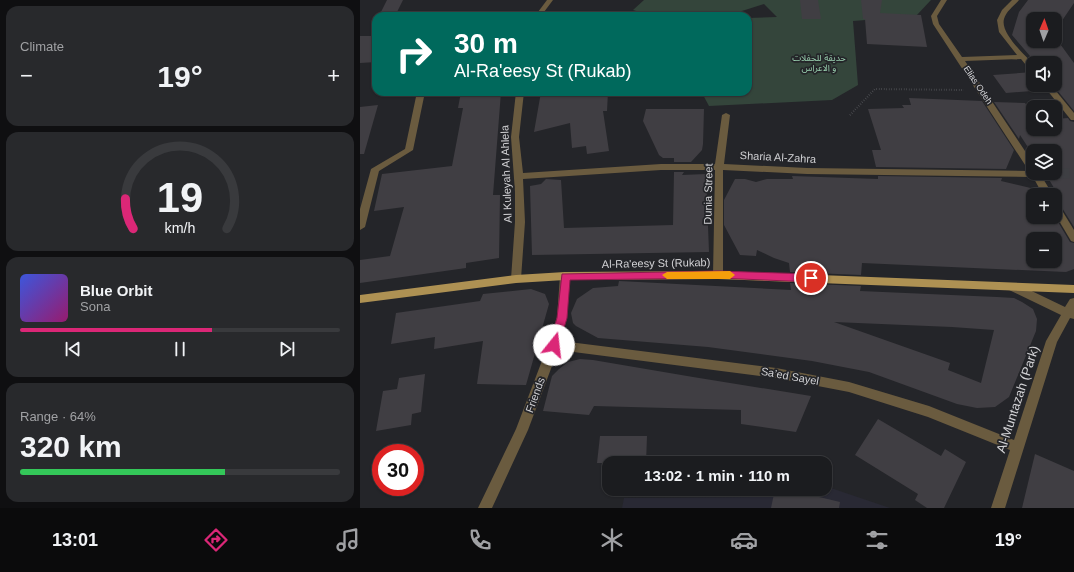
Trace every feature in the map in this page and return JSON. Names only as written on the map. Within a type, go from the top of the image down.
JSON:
[{"type":"main road","name":"Al-Ra'eesy St (Rukab)","points":[[360,299],[516,280],[565,276],[718,275],[1074,289]]},
{"type":"street","points":[[541,12],[550,0]]},
{"type":"street","name":"Elias Odeh","points":[[944,0],[937,10],[935,20],[1026,157]]},
{"type":"street","points":[[1016,0],[1003,14],[999,25],[1004,35],[1026,59]]},
{"type":"street","points":[[960,59],[1024,57]]},
{"type":"street","points":[[1053,92],[1074,118]]},
{"type":"street","points":[[360,227],[375,169],[409,150],[420,96]]},
{"type":"street","name":"Al Kuleyah Al Ahlela","points":[[516,280],[520,222],[519,176],[515,137],[520,96]]},
{"type":"street","name":"Dunia Street","points":[[718,275],[720,166],[726,115]]},
{"type":"street","name":"Sharia Al-Zahra","points":[[519,176],[661,167],[720,166],[814,171],[1026,173]]},
{"type":"street","points":[[1062,218],[1074,238]]},
{"type":"street","name":"Friends","points":[[485,508],[522,430],[554,345],[562,318],[565,276]]},
{"type":"street","points":[[1011,286],[1070,314]]},
{"type":"street","name":"Al-Muntazah (Park)","points":[[998,508],[1052,341],[1070,314],[1074,302]]},
{"type":"street","name":"Sa’ed Sayel","points":[[554,345],[776,373],[849,387],[929,412],[1017,447]]},
{"type":"path","points":[[850,115],[875,89],[981,90]]},
{"type":"shaded area","points":[[832,488],[890,508],[622,508],[624,498],[832,496]]},
{"type":"green space","name":"حديقة للحفلات و الاعراس","points":[[644,0],[931,0],[916,16],[853,21],[858,85],[832,100],[709,106],[704,96],[752,96],[752,18],[777,17],[764,4],[739,12],[639,12],[633,10]]},
{"type":"building","points":[[387,0],[403,0],[397,12],[381,12]]},
{"type":"building","points":[[800,0],[818,0],[821,19],[802,19]]},
{"type":"building","points":[[861,0],[882,0],[880,13],[921,15],[927,47],[867,44],[865,19],[863,19]]},
{"type":"building","points":[[1028,0],[1074,0],[1074,3],[1062,21],[1062,12],[1026,12],[1026,48],[1062,48],[1062,47],[1074,63],[1074,111],[1059,92],[1062,92],[1062,56],[1030,56],[1012,35],[1019,12]]},
{"type":"building","points":[[360,36],[372,36],[372,62],[360,63]]},
{"type":"building","points":[[1026,73],[1026,91],[1006,93],[993,75]]},
{"type":"building","points":[[460,96],[501,96],[493,195],[500,195],[499,258],[466,263],[466,268],[360,283],[360,260],[390,256],[404,207],[374,211],[382,174],[452,166],[463,108],[458,108]]},
{"type":"building","points":[[540,96],[608,96],[607,111],[603,111],[609,151],[587,154],[586,146],[572,148],[570,123],[534,132]]},
{"type":"building","points":[[909,98],[982,101],[1014,150],[1006,169],[876,167],[872,150],[881,150],[868,109],[904,108],[902,105],[911,105]]},
{"type":"building","points":[[994,102],[1025,103],[1026,136],[1062,136],[1062,118],[1068,118],[1070,121],[1074,122],[1074,227],[1062,208],[1062,188],[1054,188],[1049,180],[1062,180],[1062,144],[1026,144],[1020,135],[1019,139]]},
{"type":"building","points":[[378,105],[364,154],[360,154],[360,107]]},
{"type":"building","points":[[646,109],[704,109],[702,150],[691,162],[674,162],[674,158],[663,158],[659,155],[643,121]]},
{"type":"building","points":[[674,172],[684,172],[682,175],[706,174],[709,252],[532,255],[530,186],[541,184],[546,179],[561,180],[564,228],[673,225]]},
{"type":"building","points":[[792,176],[878,179],[878,176],[1002,178],[1001,181],[1031,188],[1026,188],[1026,224],[1059,224],[1070,242],[1074,243],[1074,269],[1066,272],[862,263],[861,275],[790,272],[789,263],[757,250],[756,256],[740,255],[724,225],[724,200],[735,179],[745,179],[756,182],[767,179],[793,179]]},
{"type":"building","points":[[619,281],[791,290],[790,283],[861,286],[860,291],[1014,298],[1033,309],[1037,319],[1036,331],[1009,397],[995,407],[977,408],[957,404],[869,372],[812,361],[708,347],[598,338],[573,323],[571,313],[577,299],[593,288],[618,286]],"holes":[[[834,322],[994,330],[981,383],[948,370],[950,363]]]},
{"type":"building","points":[[531,289],[545,294],[549,304],[526,385],[477,384],[483,341],[434,349],[435,337],[391,344],[396,313],[480,301],[483,294]]},
{"type":"building","points":[[580,359],[811,396],[796,432],[741,424],[741,410],[594,406],[589,415],[543,411],[552,376],[568,362]]},
{"type":"building","points":[[425,374],[421,412],[412,414],[411,425],[376,431],[383,391],[397,389],[399,378]]},
{"type":"building","points":[[878,419],[941,456],[945,449],[966,462],[944,508],[927,508],[915,500],[918,494],[855,455]]},
{"type":"building","points":[[600,436],[647,436],[646,456],[602,456],[602,463],[597,463]]},
{"type":"building","points":[[1035,454],[1074,471],[1074,508],[1022,508]]},
{"type":"building","points":[[774,496],[815,496],[840,502],[839,508],[771,508]]},
{"type":"tunnel","points":[[1062,173],[1074,173]]},
{"type":"slow traffic","points":[[667,275],[730,275]]},
{"type":"route","points":[[554,345],[562,318],[565,276],[718,275],[811,278]]}]
